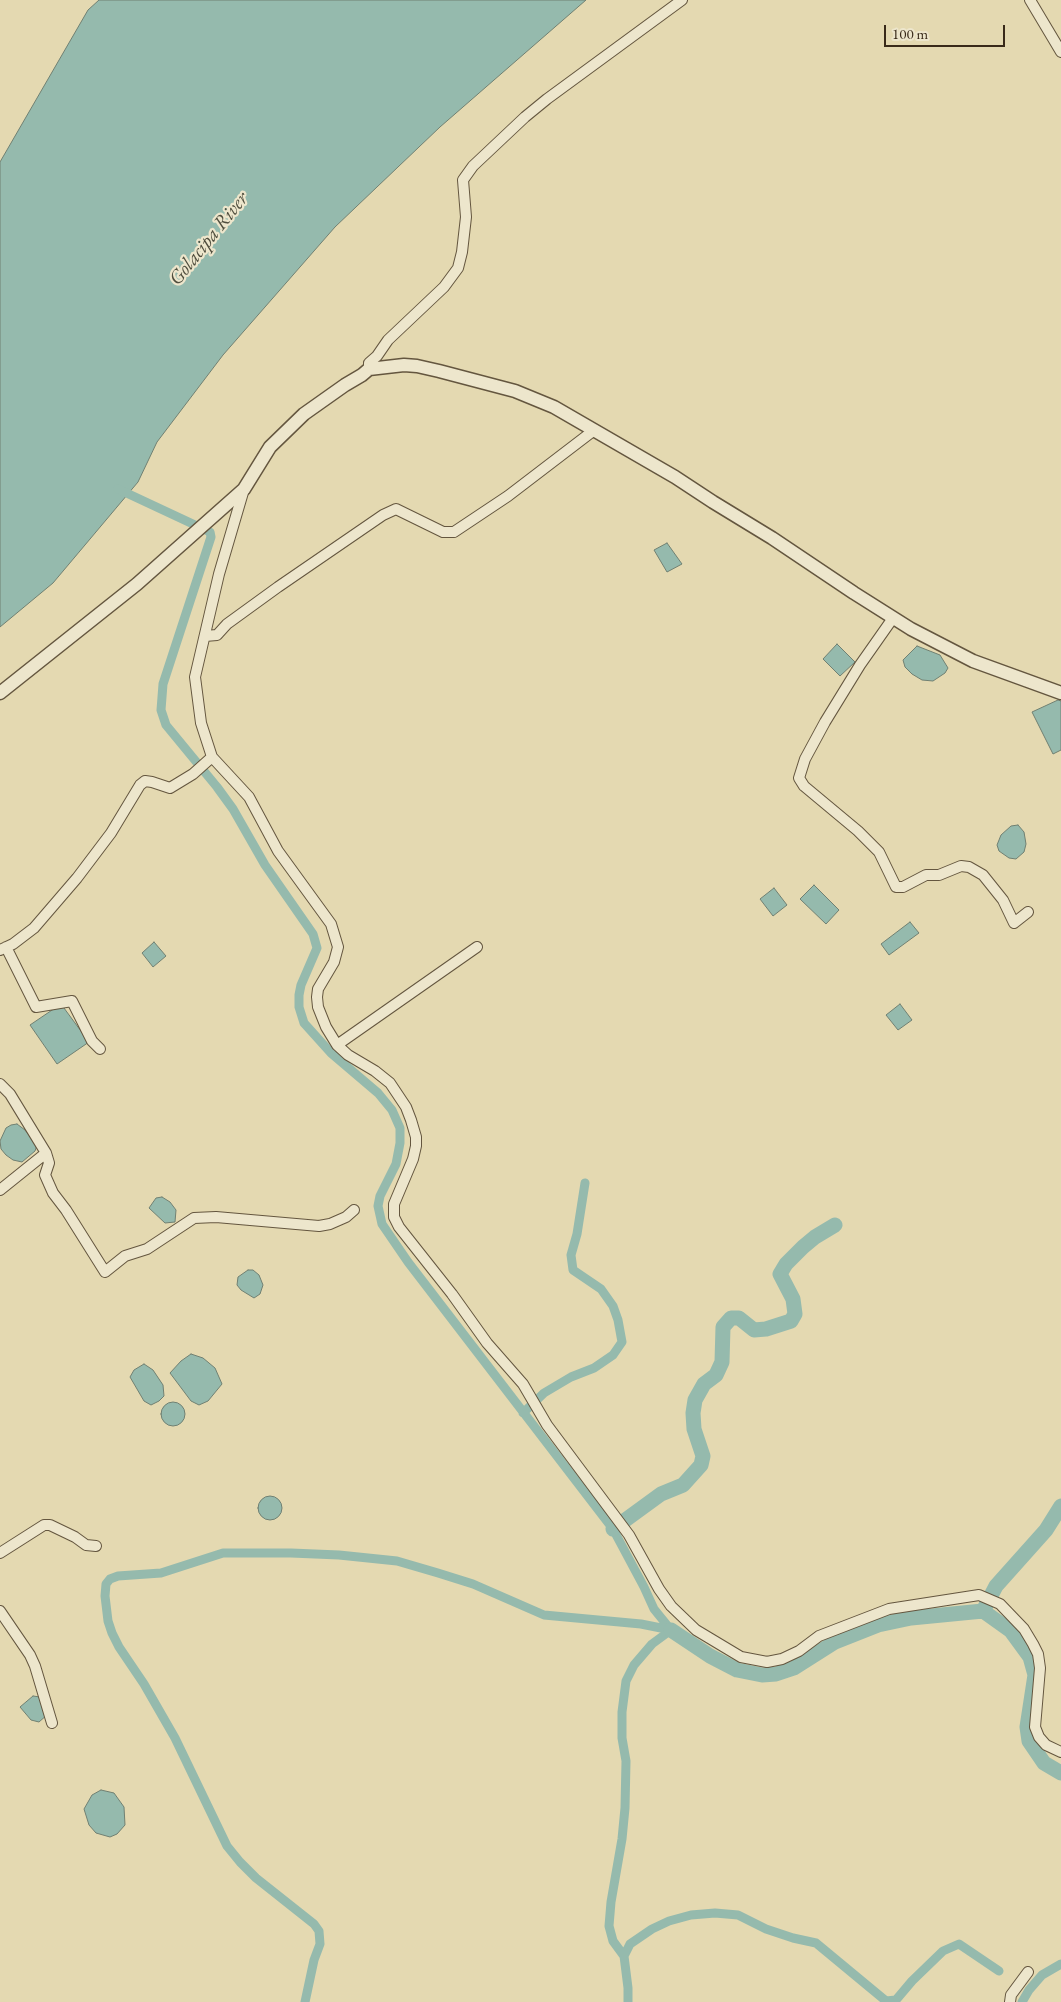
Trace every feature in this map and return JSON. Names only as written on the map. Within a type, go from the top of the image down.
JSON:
[{"type":"street","points":[[682,0],[547,99],[473,166],[463,180],[466,217],[458,268],[444,287],[388,340],[377,356],[369,363],[369,368],[362,375],[304,414],[270,447],[244,489],[219,574],[195,677],[200,723],[212,757],[249,797],[278,851],[331,924],[338,947],[334,962],[318,989],[318,1007],[326,1027],[337,1045],[348,1055],[375,1071],[390,1084],[406,1107],[412,1120],[416,1146],[413,1159],[394,1204],[394,1217],[399,1227],[452,1294],[487,1343],[523,1384],[556,1439],[611,1508],[629,1535],[658,1589],[682,1618],[696,1630],[741,1657],[767,1662],[782,1659],[799,1651],[819,1636],[889,1609],[979,1595],[1000,1604],[1024,1629],[1038,1654],[1040,1668],[1035,1727],[1039,1738],[1046,1745],[1061,1752]]},
{"type":"street","points":[[1030,0],[1061,52]]},
{"type":"street","points":[[369,368],[417,366],[515,391],[554,407],[675,477],[893,618],[944,647],[973,661],[1061,693]]},
{"type":"street","points":[[205,636],[217,635],[227,624],[278,587],[383,515],[396,509],[443,532],[454,532],[508,496],[593,431]]},
{"type":"street","points":[[0,693],[137,584],[244,489]]},
{"type":"street","points":[[893,618],[860,665],[825,722],[805,759],[799,778],[804,786],[858,831],[878,852],[896,887],[903,887],[926,876],[939,875],[961,866],[969,867],[983,876],[1003,900],[1014,923],[1028,912]]},
{"type":"street","points":[[100,1049],[92,1041],[72,1001],[36,1007],[3,949],[26,936],[77,878],[111,833],[140,785],[145,781],[170,788],[193,774],[212,757]]},
{"type":"street","points":[[337,1045],[477,947]]},
{"type":"street","points":[[0,1084],[10,1094],[46,1153],[49,1163],[45,1175],[53,1193],[105,1272],[125,1256],[147,1249],[194,1218],[216,1217],[319,1226],[330,1224],[346,1217],[354,1210]]},
{"type":"street","points":[[0,1190],[46,1153]]},
{"type":"street","points":[[0,1553],[44,1524],[75,1537],[86,1545],[96,1546]]},
{"type":"street","points":[[0,1611],[30,1655],[52,1723]]},
{"type":"street","points":[[1010,2002],[1011,1995],[1028,1972]]},
{"type":"water","name":"Golacipa River","points":[[99,0],[586,0],[440,127],[335,227],[223,355],[157,442],[138,482],[53,583],[0,627],[0,162],[88,10]]},
{"type":"water","points":[[667,543],[682,564],[667,572],[654,550]]},
{"type":"water","points":[[837,644],[855,662],[840,676],[823,659]]},
{"type":"water","points":[[917,646],[940,655],[948,668],[945,673],[933,681],[922,680],[912,674],[905,667],[903,660]]},
{"type":"water","points":[[1058,700],[1061,701],[1061,750],[1053,754],[1032,712]]},
{"type":"water","points":[[1018,825],[1024,832],[1026,844],[1024,852],[1016,859],[1009,858],[999,851],[997,845],[1001,835],[1011,826]]},
{"type":"water","points":[[814,885],[839,910],[826,924],[800,899]]},
{"type":"water","points":[[774,888],[787,905],[773,916],[760,899]]},
{"type":"water","points":[[910,922],[919,933],[889,955],[881,944]]},
{"type":"water","points":[[154,942],[166,956],[153,967],[142,953]]},
{"type":"water","points":[[61,1004],[89,1042],[57,1064],[30,1025]]},
{"type":"water","points":[[900,1004],[912,1020],[898,1030],[886,1015]]},
{"type":"water","points":[[17,1124],[25,1130],[37,1145],[35,1151],[22,1162],[13,1160],[1,1149],[0,1141],[6,1128]]},
{"type":"water","points":[[162,1197],[170,1202],[176,1210],[175,1222],[165,1223],[149,1208],[156,1198]]},
{"type":"water","points":[[248,1270],[253,1270],[259,1275],[263,1285],[260,1294],[254,1298],[241,1290],[237,1285],[238,1277]]},
{"type":"water","points":[[191,1354],[203,1358],[215,1368],[222,1384],[208,1401],[199,1405],[191,1401],[170,1373],[181,1361]]},
{"type":"water","points":[[144,1364],[153,1370],[163,1385],[164,1396],[151,1405],[144,1401],[130,1377],[134,1370]]},
{"type":"water","points":[[173,1402],[181,1406],[185,1414],[181,1422],[173,1426],[165,1422],[161,1414],[165,1406]]},
{"type":"water","points":[[270,1496],[278,1500],[282,1508],[278,1516],[270,1520],[262,1516],[258,1508],[262,1500]]},
{"type":"water","points":[[33,1696],[40,1697],[48,1714],[39,1722],[31,1720],[20,1707]]},
{"type":"water","points":[[101,1790],[114,1793],[124,1807],[125,1825],[117,1834],[110,1837],[96,1833],[89,1825],[84,1809],[92,1795]]},
{"type":"waterway","points":[[118,489],[210,532],[211,537],[163,684],[161,710],[166,725],[233,809],[265,865],[313,934],[317,948],[301,985],[299,995],[299,1007],[304,1023],[331,1053],[378,1093],[392,1110],[400,1128],[400,1143],[396,1164],[380,1196],[378,1206],[382,1224],[408,1262],[613,1529],[654,1609],[671,1630],[652,1644],[634,1665],[626,1681],[622,1712],[622,1738],[626,1761],[625,1808],[609,1926],[613,1941],[624,1956]]},
{"type":"waterway","points":[[523,1413],[544,1393],[571,1377],[594,1368],[613,1355],[622,1342],[613,1306],[601,1289],[573,1270],[571,1255],[577,1234],[585,1183]]},
{"type":"waterway","points":[[613,1529],[661,1494],[683,1485],[701,1465],[703,1456],[694,1429],[693,1413],[695,1400],[704,1384],[716,1375],[722,1362],[723,1327],[731,1318],[739,1318],[754,1330],[766,1329],[791,1321],[795,1314],[793,1299],[780,1274],[786,1264],[803,1247],[835,1225]]},
{"type":"waterway","points":[[983,1611],[996,1586],[1046,1530],[1061,1506]]},
{"type":"waterway","points":[[305,2002],[314,1960],[320,1944],[319,1931],[314,1924],[256,1878],[227,1846],[175,1738],[112,1633],[108,1621],[105,1596],[106,1584],[110,1579],[118,1576],[161,1573],[223,1553],[339,1555],[397,1561],[473,1584],[544,1615],[641,1624],[671,1630]]},
{"type":"waterway","points":[[671,1630],[710,1656],[737,1670],[762,1675],[776,1674],[794,1668],[835,1642],[878,1625],[911,1618],[983,1611],[1011,1631],[1030,1657],[1035,1675],[1027,1727],[1029,1741],[1044,1763],[1061,1773]]},
{"type":"waterway","points":[[628,2002],[624,1956],[630,1944],[652,1929],[669,1921],[691,1915],[715,1913],[738,1915],[766,1929],[816,1943],[886,2001],[896,2000],[912,1981],[943,1951],[959,1944],[999,1971]]},
{"type":"waterway","points":[[1022,2002],[1029,1990],[1042,1975],[1061,1964]]}]
